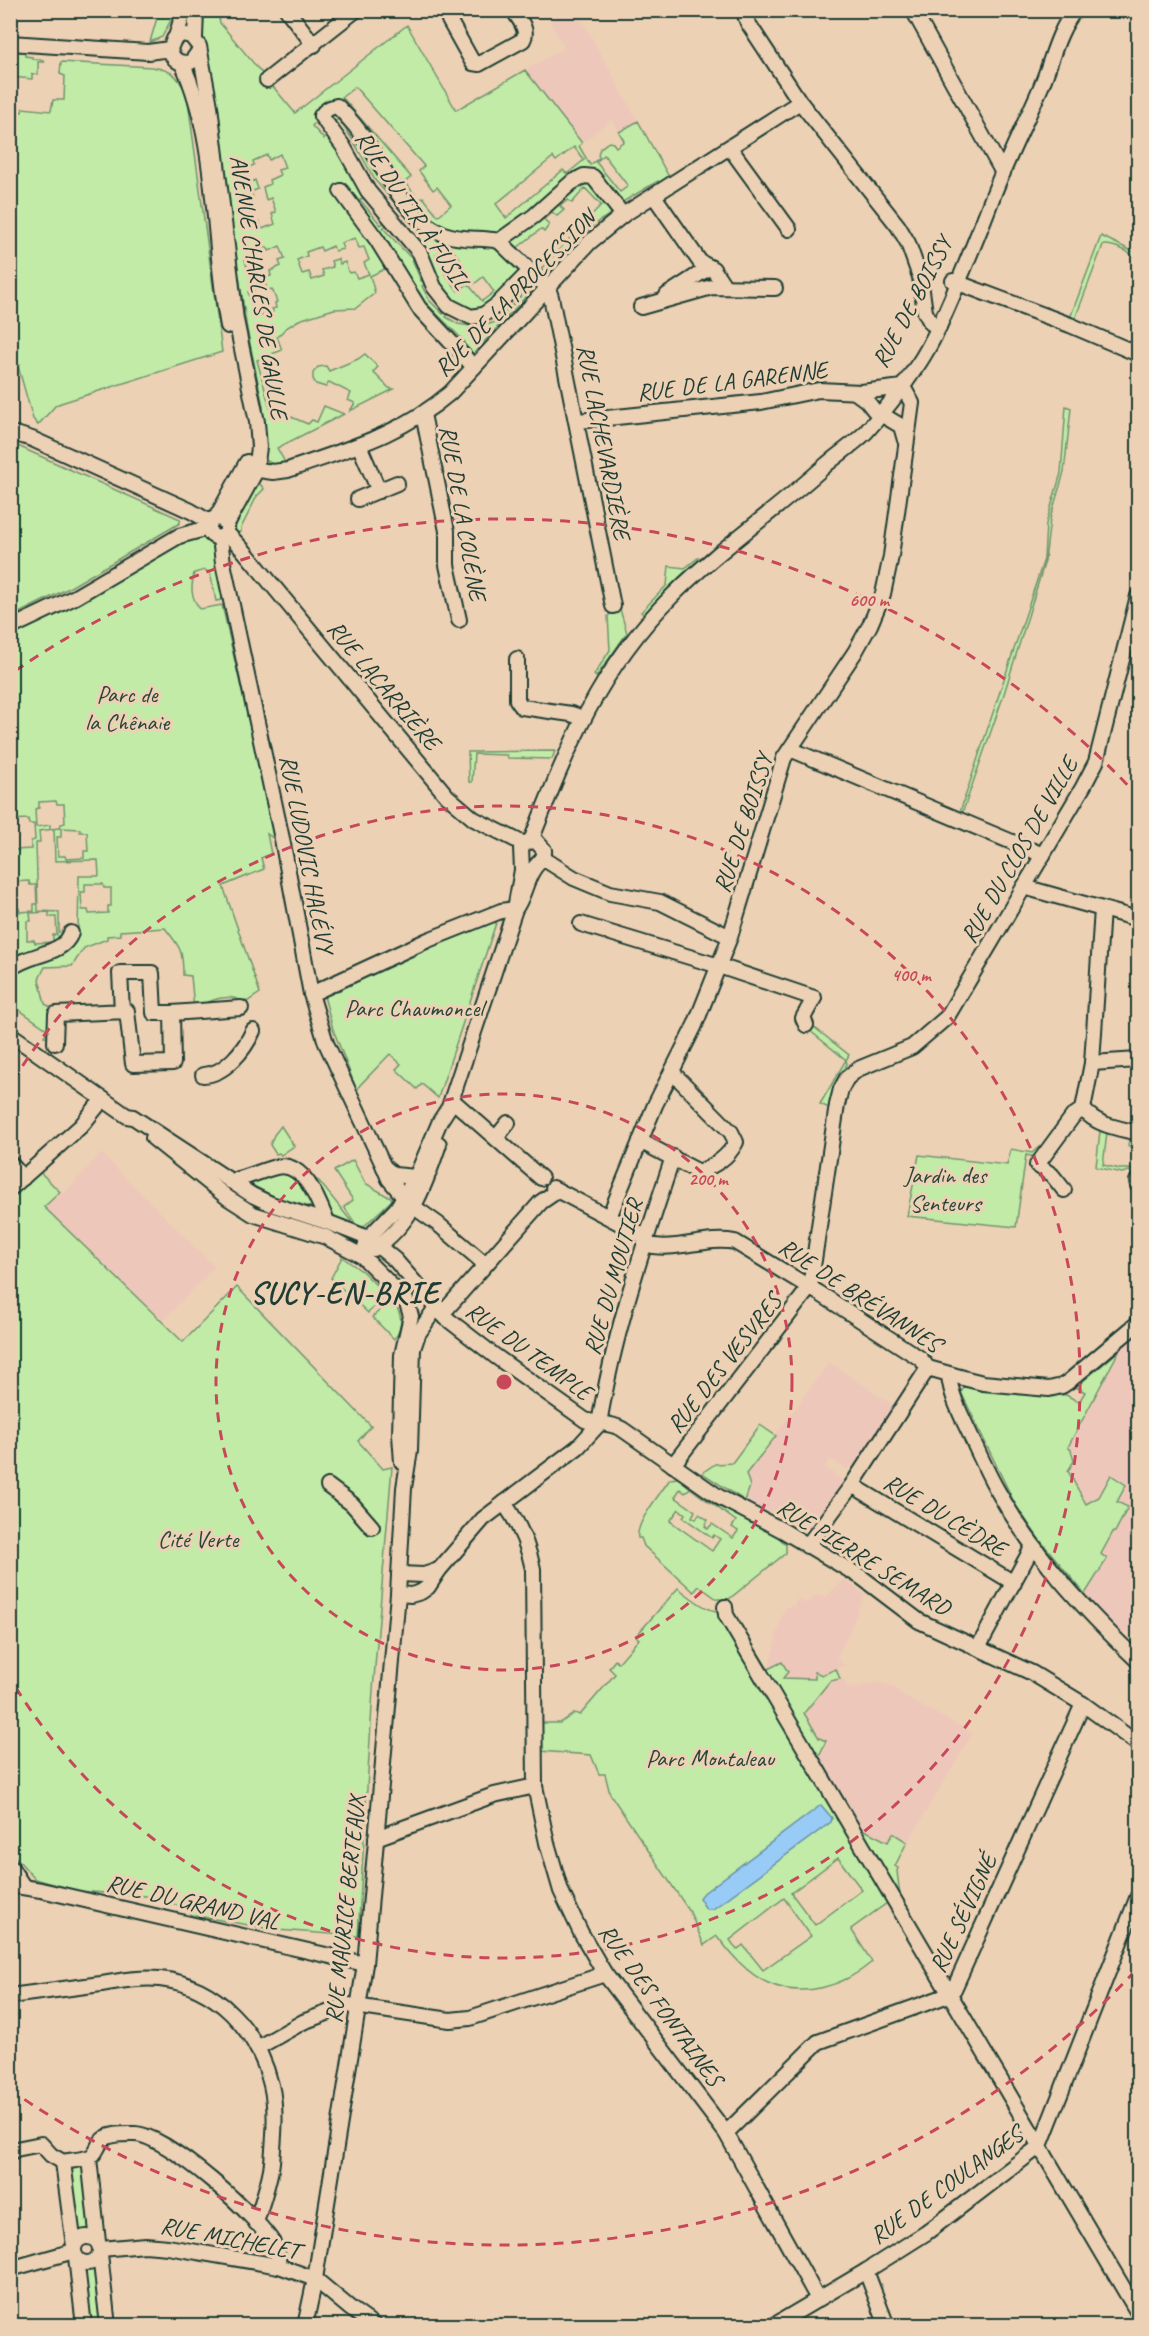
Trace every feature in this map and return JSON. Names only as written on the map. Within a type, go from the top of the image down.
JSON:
[{"type":"street","points":[[10,43],[148,52],[173,43],[187,34],[197,45],[195,59],[182,63],[174,59],[173,43],[184,10]]},
{"type":"street","name":"AVENUE CHARLES DE GAULLE","points":[[196,10],[197,45],[210,106],[236,320],[257,422],[259,447],[250,470],[218,527]]},
{"type":"street","points":[[287,10],[314,45]]},
{"type":"street","points":[[267,80],[356,10]]},
{"type":"street","points":[[453,10],[449,15],[449,20],[473,63],[479,64],[523,40],[526,31],[513,10]]},
{"type":"street","points":[[743,10],[748,23],[800,102],[898,226],[908,243],[920,277],[926,312],[935,325]]},
{"type":"street","points":[[913,10],[1003,173]]},
{"type":"street","name":"RUE DE BOISSY","points":[[535,851],[564,765],[583,718],[614,664],[650,618],[687,582],[782,502],[798,482],[880,412],[896,388],[921,360],[942,309],[983,225],[991,201],[1048,71],[1056,42],[1069,17],[1084,10]]},
{"type":"street","name":"AVENUE CHARLES DE GAULLE","points":[[182,63],[197,99],[206,152],[227,320],[250,429],[250,470]]},
{"type":"street","name":"RUE DE LA PROCESSION","points":[[250,470],[288,470],[399,430],[423,414],[450,393],[590,242],[623,215],[800,102]]},
{"type":"street","name":"RUE DU TIR À FUSIL","points":[[499,241],[483,237],[445,235],[433,228],[402,201],[367,142],[337,106],[330,107],[321,116],[342,146],[369,193],[420,253],[438,294],[450,307],[471,317],[483,315],[499,304],[530,271]]},
{"type":"street","points":[[730,148],[789,229]]},
{"type":"street","points":[[548,288],[499,241],[540,212],[571,183],[584,176],[593,177],[623,215]]},
{"type":"street","points":[[341,191],[377,240],[419,308],[474,367]]},
{"type":"street","points":[[654,196],[700,262],[713,269],[725,287]]},
{"type":"street","points":[[655,303],[710,267]]},
{"type":"street","points":[[955,282],[1070,325],[1138,354]]},
{"type":"street","points":[[641,307],[712,287],[775,288]]},
{"type":"street","name":"RUE LACHEVARDIÈRE","points":[[548,288],[578,421],[614,606]]},
{"type":"street","points":[[925,298],[942,309]]},
{"type":"street","name":"RUE DE BOISSY","points":[[609,1217],[655,1105],[695,1025],[719,966],[730,937],[784,758],[855,652],[883,594],[891,556],[912,403],[896,388]]},
{"type":"street","name":"RUE DE LA GARENNE","points":[[578,421],[761,402],[819,390],[855,392],[896,388]]},
{"type":"street","name":"RUE DE LA GARENNE","points":[[855,392],[880,412]]},
{"type":"street","points":[[880,412],[901,426],[906,443]]},
{"type":"street","name":"RUE DE LA COLÈNE","points":[[423,414],[447,531],[447,565],[459,620]]},
{"type":"street","name":"RUE LACARRIÈRE","points":[[10,435],[16,434],[32,439],[191,511],[218,527],[245,552],[447,796],[474,819],[535,851],[574,878],[610,893],[660,902],[730,937]]},
{"type":"street","points":[[359,445],[379,491]]},
{"type":"street","points":[[358,499],[397,483]]},
{"type":"street","points":[[10,628],[75,597],[179,536],[218,527]]},
{"type":"street","name":"RUE LUDOVIC HALÉVY","points":[[218,527],[223,563],[282,839],[311,994],[326,1043],[389,1179],[409,1202],[484,1264]]},
{"type":"street","name":"RUE DU CLOS DE VILLE","points":[[810,1287],[841,1089],[847,1078],[858,1069],[912,1047],[947,1017],[1096,762],[1138,597]]},
{"type":"street","points":[[517,659],[516,700],[522,707],[571,714],[583,718]]},
{"type":"street","points":[[790,749],[1043,855]]},
{"type":"street","points":[[409,1202],[422,1193],[535,851],[520,852],[522,861],[515,909]]},
{"type":"street","points":[[1024,887],[1138,920]]},
{"type":"street","points":[[311,994],[428,940],[501,911],[515,909]]},
{"type":"street","points":[[1064,1190],[1052,1175],[1037,1165],[1073,1116],[1083,1109],[1092,1063],[1102,909]]},
{"type":"street","points":[[581,924],[814,998],[803,1018],[806,1025]]},
{"type":"street","points":[[10,969],[24,960],[64,944],[71,933]]},
{"type":"street","points":[[122,1011],[120,973],[152,973],[153,1013],[241,1008]]},
{"type":"street","points":[[55,1043],[56,1014],[127,1011],[133,1064],[173,1063],[172,1013]]},
{"type":"street","points":[[203,1075],[211,1075],[231,1062],[248,1044],[253,1031]]},
{"type":"street","points":[[10,1035],[127,1116],[133,1117],[230,1181],[271,1204],[327,1222],[373,1242],[386,1241],[409,1202],[416,1177],[440,1121],[451,1103]]},
{"type":"street","points":[[1092,1063],[1138,1060]]},
{"type":"street","points":[[640,1141],[699,1172],[723,1158],[736,1142],[726,1127],[672,1072]]},
{"type":"street","points":[[10,1189],[81,1126],[104,1099]]},
{"type":"street","points":[[451,1103],[496,1138],[541,1178]]},
{"type":"street","points":[[1083,1109],[1089,1117],[1102,1125],[1138,1133]]},
{"type":"street","points":[[127,1116],[129,1121],[222,1194],[254,1215],[326,1237],[362,1256],[406,1300],[411,1316],[403,1346],[402,1364],[400,1435],[404,1488]]},
{"type":"street","points":[[496,1138],[508,1123]]},
{"type":"street","name":"RUE DU MOUTIER","points":[[600,1418],[628,1295],[673,1157]]},
{"type":"street","points":[[10,1163],[23,1178]]},
{"type":"street","points":[[230,1181],[251,1177],[276,1167],[292,1168],[302,1174],[321,1204],[327,1222]]},
{"type":"street","points":[[384,1167],[394,1175],[416,1177]]},
{"type":"street","points":[[404,1488],[410,1450],[413,1347],[418,1334],[541,1202],[555,1190],[609,1217],[645,1241]]},
{"type":"street","name":"RUE DE BRÉVANNES","points":[[645,1241],[667,1248],[723,1240],[735,1242],[848,1311],[921,1359],[928,1368],[983,1383],[1049,1389],[1062,1386],[1138,1323]]},
{"type":"street","points":[[362,1256],[373,1242]]},
{"type":"street","name":"RUE DU TEMPLE","points":[[373,1242],[440,1310],[495,1356],[585,1420],[600,1418]]},
{"type":"street","name":"RUE DES VESVRES","points":[[673,1465],[810,1287]]},
{"type":"street","points":[[807,1546],[852,1485],[928,1368]]},
{"type":"street","points":[[949,1375],[951,1392],[996,1488],[1033,1546],[1080,1602],[1138,1661]]},
{"type":"street","points":[[398,1594],[421,1592],[433,1581],[439,1570],[483,1519],[578,1447],[600,1418]]},
{"type":"street","name":"RUE PIERRE SEMARD","points":[[600,1418],[605,1423],[622,1429],[719,1497],[861,1577],[919,1621],[1032,1672],[1083,1704],[1138,1744]]},
{"type":"street","name":"RUE DU CÈDRE","points":[[852,1485],[1014,1582]]},
{"type":"street","points":[[328,1486],[352,1504],[372,1527]]},
{"type":"street","name":"RUE MAURICE BERTEAUX","points":[[305,2325],[315,2279],[365,1964],[398,1594],[404,1488]]},
{"type":"street","name":"RUE DES FONTAINES","points":[[504,1503],[516,1520],[530,1552],[535,1786],[561,1891],[581,1933],[605,1974],[726,2133],[818,2299]]},
{"type":"street","points":[[978,1648],[1033,1546]]},
{"type":"street","points":[[399,1574],[424,1575],[439,1570]]},
{"type":"street","points":[[725,1608],[726,1615],[1138,2313]]},
{"type":"street","name":"RUE SÉVIGNÉ","points":[[726,2133],[818,2042],[943,1997],[954,1989],[1083,1704]]},
{"type":"street","points":[[376,1839],[494,1796],[535,1786]]},
{"type":"street","points":[[10,1866],[17,1886]]},
{"type":"street","name":"RUE DU GRAND VAL","points":[[17,1886],[365,1964]]},
{"type":"street","name":"RUE DE COULANGES","points":[[773,2325],[926,2233],[1040,2146],[1138,1896]]},
{"type":"street","points":[[257,2048],[324,2012],[348,2005],[428,2018],[460,2019],[479,2015],[605,1974]]},
{"type":"street","points":[[10,1995],[137,1979],[159,1979],[184,1984],[207,1993],[231,2012],[257,2048],[271,2086],[274,2124],[272,2165],[256,2223]]},
{"type":"street","points":[[10,2153],[16,2149],[41,2144],[63,2162],[88,2158],[94,2154],[107,2136],[136,2134],[150,2136],[198,2168],[256,2223],[276,2248],[279,2266]]},
{"type":"street","points":[[88,2158],[108,2325]]},
{"type":"street","points":[[63,2162],[84,2325]]},
{"type":"street","points":[[10,2269],[75,2251],[83,2237],[91,2237],[99,2248]]},
{"type":"street","name":"RUE MICHELET","points":[[99,2248],[145,2245],[168,2247],[279,2266],[315,2279],[351,2309],[375,2325]]},
{"type":"street","points":[[75,2251],[83,2262],[91,2262],[99,2248]]},
{"type":"street","points":[[866,2271],[887,2325]]},
{"type":"shaded area","points":[[577,11],[638,121],[619,132],[612,120],[582,143],[525,70],[564,48],[550,22],[558,17],[557,13]]},
{"type":"shaded area","points":[[101,1153],[215,1267],[163,1321],[44,1207],[60,1192],[63,1194]]},
{"type":"shaded area","points":[[1138,1334],[1138,1637],[1126,1631],[1122,1634],[1085,1594],[1107,1559],[1101,1554],[1127,1508],[1117,1502],[1111,1475],[1099,1497],[1086,1504],[1068,1471],[1074,1456],[1068,1448],[1119,1351]]},
{"type":"shaded area","points":[[829,1362],[895,1406],[857,1463],[846,1469],[830,1459],[825,1467],[842,1480],[837,1494],[816,1527],[810,1530],[745,1501],[749,1495],[746,1474]]},
{"type":"shaded area","points":[[844,1579],[865,1595],[837,1659],[845,1665],[815,1679],[782,1678],[783,1676],[768,1670],[781,1617],[786,1608],[791,1605],[794,1607],[797,1599],[806,1603],[816,1595],[826,1597]]},
{"type":"shaded area","points":[[844,1679],[848,1688],[877,1682],[893,1686],[907,1698],[973,1733],[908,1842],[893,1833],[888,1842],[860,1828],[819,1756],[819,1738],[804,1714],[830,1681]]},
{"type":"green space","points":[[159,11],[174,11],[174,14],[162,37],[150,42]]},
{"type":"green space","points":[[200,11],[221,11],[224,16],[219,19],[220,23],[295,113],[407,25],[456,110],[525,70],[582,143],[579,146],[590,165],[599,158],[599,150],[604,145],[609,142],[616,147],[624,141],[619,132],[638,121],[669,177],[609,210],[611,214],[594,224],[551,269],[553,272],[534,293],[531,291],[472,355],[461,347],[465,342],[425,302],[419,292],[415,294],[394,262],[370,276],[375,293],[356,308],[334,309],[299,320],[286,328],[277,337],[282,350],[257,360],[270,408],[308,424],[312,420],[317,422],[324,406],[344,414],[277,448],[286,464],[272,464],[265,459],[264,454],[263,406],[247,329],[204,61]],"holes":[[[355,87],[424,166],[419,171],[433,190],[437,187],[451,205],[438,216],[423,197],[419,200],[405,182],[411,177],[342,97]],[[345,115],[362,135],[393,188],[427,223],[424,228],[399,204],[341,121]],[[321,117],[328,127],[338,119],[353,140],[375,180],[421,234],[411,242],[417,249],[409,256],[383,228],[391,220],[389,218],[381,225],[360,200],[370,193],[343,146],[332,133],[324,139],[312,126]],[[574,147],[584,160],[567,174],[563,170],[506,218],[496,204],[553,157],[556,161]],[[280,154],[285,168],[278,170],[280,175],[269,180],[270,184],[263,187],[266,200],[271,198],[276,212],[272,214],[275,224],[262,229],[259,222],[250,226],[246,214],[253,212],[249,206],[244,207],[241,200],[253,198],[251,192],[258,189],[255,180],[249,183],[244,169],[254,165],[253,161],[267,155],[269,160]],[[604,155],[628,186],[620,192],[596,162]],[[578,174],[580,178],[571,183],[575,188],[559,203],[554,199],[549,203],[546,199],[566,181]],[[585,188],[601,205],[540,270],[517,248],[541,229],[544,232],[549,225],[544,219],[552,212],[557,216],[564,210],[560,206],[568,200],[572,203]],[[540,204],[543,209],[530,219],[533,225],[514,238],[506,227]],[[355,238],[359,248],[364,247],[369,260],[364,263],[369,274],[357,278],[354,272],[349,273],[345,262],[340,264],[338,259],[331,261],[333,267],[322,270],[324,276],[312,280],[309,272],[302,274],[297,260],[307,256],[306,252],[320,247],[322,251],[333,246],[335,251],[343,249],[341,243]],[[448,245],[460,259],[457,262],[474,284],[483,277],[494,292],[482,301],[468,284],[458,291],[444,272],[447,269],[436,255]],[[280,246],[285,259],[279,261],[281,266],[270,271],[271,276],[264,278],[267,290],[272,289],[277,302],[275,303],[276,308],[272,309],[273,312],[260,316],[258,310],[254,311],[248,292],[254,290],[252,283],[257,281],[255,272],[249,274],[245,260],[255,256],[253,252],[267,247],[269,251]],[[422,247],[431,260],[436,276],[431,280],[421,281],[412,259],[420,253],[418,250]],[[521,279],[529,287],[508,310],[500,302],[499,304],[506,312],[498,321],[481,327],[478,317],[497,305],[492,300],[497,294],[503,299]],[[431,281],[438,281],[441,290],[451,301],[443,314],[429,300],[422,286]],[[455,304],[475,311],[477,327],[458,324],[446,317],[451,307]]]},
{"type":"green space","points":[[12,51],[25,52],[25,56],[42,60],[44,62],[38,62],[38,74],[32,74],[32,79],[11,77]]},
{"type":"green space","points":[[61,62],[152,67],[170,72],[184,88],[187,94],[222,352],[61,403],[56,405],[38,425],[33,419],[18,366],[21,365],[11,367],[11,351],[17,347],[13,328],[10,328],[11,111],[22,112],[23,108],[51,111],[53,100],[64,100],[65,76],[60,74]]},
{"type":"green space","points":[[1101,236],[1138,254],[1138,259],[1122,249],[1103,245],[1075,319],[1070,318]]},
{"type":"green space","points":[[365,354],[378,367],[373,372],[389,388],[394,389],[350,411],[355,403],[348,400],[351,393],[329,382],[326,387],[316,384],[313,373],[318,367],[326,366],[329,371]]},
{"type":"green space","points":[[1066,406],[1071,408],[1064,472],[1050,519],[1045,561],[1003,697],[962,814],[960,812],[1044,559],[1046,524],[1061,473]]},
{"type":"green space","points":[[11,443],[180,519],[180,523],[67,589],[11,617]]},
{"type":"green space","points":[[260,484],[264,489],[257,496],[241,532],[237,534],[235,530],[239,513],[256,486]]},
{"type":"green space","name":"Parc de la Chênaie","points":[[202,535],[214,545],[220,560],[226,593],[221,600],[216,601],[210,573],[205,570],[194,573],[193,596],[200,609],[222,605],[276,840],[267,834],[271,854],[261,858],[264,869],[223,886],[260,993],[245,1003],[239,999],[226,997],[194,1008],[191,976],[183,975],[180,950],[165,928],[120,931],[120,935],[107,936],[107,939],[84,948],[72,966],[45,967],[39,979],[45,1004],[54,1009],[53,1040],[44,1036],[48,1030],[11,1004],[11,909],[19,908],[20,912],[34,911],[34,904],[37,904],[36,885],[30,885],[29,881],[11,882],[10,888],[11,847],[14,847],[14,850],[31,849],[31,841],[35,840],[34,824],[29,824],[28,819],[11,820],[11,644],[20,632],[66,610],[180,544],[183,540]],"holes":[[[56,801],[57,804],[64,804],[65,823],[61,824],[60,828],[50,829],[50,825],[36,827],[35,809],[39,808],[39,802]],[[61,828],[80,829],[80,832],[87,832],[88,851],[84,851],[84,858],[66,859],[65,856],[58,856],[57,837],[61,837]],[[54,829],[55,861],[98,860],[99,876],[79,876],[78,933],[59,932],[59,912],[38,911],[36,843],[40,842],[39,831]],[[85,884],[103,884],[104,888],[111,888],[111,906],[108,906],[108,913],[89,914],[88,910],[82,910],[81,892],[85,892]],[[49,912],[49,917],[56,917],[57,935],[53,935],[53,942],[35,943],[34,940],[27,940],[27,921],[31,921],[30,913]]]},
{"type":"green space","points":[[699,557],[701,560],[668,588],[644,614],[641,612],[667,585],[669,566],[685,568]]},
{"type":"green space","points":[[619,606],[627,633],[596,677],[594,675],[610,650],[608,616]]},
{"type":"green space","points":[[555,751],[552,759],[508,758],[507,755],[474,754],[472,782],[469,782],[468,752]]},
{"type":"green space","name":"Parc Chaumoncel","points":[[497,920],[438,1098],[422,1084],[417,1089],[396,1069],[401,1064],[390,1054],[357,1091],[333,1029],[324,996],[419,950]]},
{"type":"green space","points":[[810,1024],[849,1055],[846,1060],[809,1030]]},
{"type":"green space","points":[[846,1060],[847,1064],[837,1083],[831,1109],[820,1104]]},
{"type":"green space","points":[[281,1126],[294,1146],[281,1155],[276,1154],[270,1145]]},
{"type":"green space","points":[[1104,1130],[1132,1138],[1132,1144],[1136,1144],[1136,1147],[1128,1146],[1129,1139],[1107,1133],[1103,1165],[1120,1169],[1138,1169],[1138,1172],[1122,1173],[1096,1167],[1100,1131]]},
{"type":"green space","name":"Jardin des Senteurs","points":[[1040,1146],[1042,1148],[1035,1157],[1026,1155],[1016,1227],[907,1216],[919,1155],[1007,1165],[1011,1149],[1032,1153]]},
{"type":"green space","points":[[353,1160],[365,1183],[390,1196],[392,1200],[362,1228],[357,1226],[344,1207],[353,1200],[334,1171]]},
{"type":"green space","name":"Cité Verte","points":[[40,1172],[60,1192],[44,1207],[183,1342],[237,1287],[371,1426],[358,1441],[383,1469],[392,1467],[373,1690],[358,1936],[277,1930],[192,1915],[187,1908],[146,1896],[79,1891],[35,1879],[11,1852],[10,1198]]},
{"type":"green space","points":[[275,1173],[282,1173],[294,1179],[312,1206],[317,1209],[272,1196],[250,1184]]},
{"type":"green space","points":[[313,1178],[319,1181],[351,1221],[349,1223],[330,1216]]},
{"type":"green space","points":[[342,1257],[363,1272],[386,1295],[375,1302],[377,1304],[368,1313],[331,1278]]},
{"type":"green space","points":[[390,1298],[401,1318],[400,1329],[394,1339],[372,1317],[385,1306]]},
{"type":"green space","points":[[1119,1351],[1068,1447],[1074,1461],[1068,1471],[1086,1504],[1099,1497],[1111,1475],[1126,1485],[1117,1502],[1128,1507],[1101,1554],[1107,1559],[1085,1594],[1039,1539],[1015,1504],[961,1392],[965,1386],[994,1391],[1066,1395],[1079,1402],[1085,1392],[1076,1387]]},
{"type":"green space","points":[[760,1425],[776,1436],[746,1474],[750,1486],[745,1501],[702,1473],[715,1464],[732,1463]]},
{"type":"green space","points":[[678,1478],[694,1491],[690,1488],[685,1493],[680,1489],[675,1497],[695,1511],[692,1517],[696,1519],[699,1514],[708,1520],[705,1526],[708,1529],[712,1524],[733,1538],[738,1531],[732,1527],[736,1521],[710,1502],[754,1521],[772,1532],[786,1545],[786,1553],[729,1599],[717,1599],[699,1586],[694,1592],[644,1546],[641,1538],[638,1538],[644,1516],[670,1479]],"holes":[[[679,1509],[685,1514],[683,1517],[712,1538],[714,1535],[720,1539],[712,1551],[670,1521]]]},
{"type":"green space","name":"Parc Montaleau","points":[[678,1588],[709,1609],[732,1612],[768,1669],[782,1662],[788,1672],[783,1678],[815,1679],[815,1672],[822,1675],[836,1669],[840,1679],[830,1681],[804,1713],[819,1738],[826,1741],[819,1756],[860,1828],[888,1842],[893,1833],[907,1842],[895,1866],[898,1868],[900,1896],[881,1864],[853,1830],[846,1833],[887,1903],[851,1929],[872,1962],[849,1978],[823,1988],[795,1990],[781,1988],[753,1974],[733,1956],[717,1936],[704,1945],[690,1912],[610,1794],[605,1774],[599,1774],[591,1755],[540,1751],[540,1723],[560,1723],[575,1713],[580,1715],[615,1674],[609,1668],[615,1660],[618,1663],[639,1639],[636,1636]],"holes":[[[838,1858],[862,1890],[815,1925],[791,1893]],[[784,1898],[811,1936],[763,1970],[743,1945],[737,1950],[730,1940]]]},
{"type":"green space","points":[[85,2164],[91,2234],[78,2235],[68,2167]]},
{"type":"green space","points":[[95,2264],[105,2325],[87,2325],[82,2266]]},
{"type":"water","points":[[821,1805],[832,1818],[831,1822],[713,1909],[706,1909],[699,1898],[701,1895]]},
{"type":"district","name":"SUCY-EN-BRIE","points":[[345,1293]]}]
